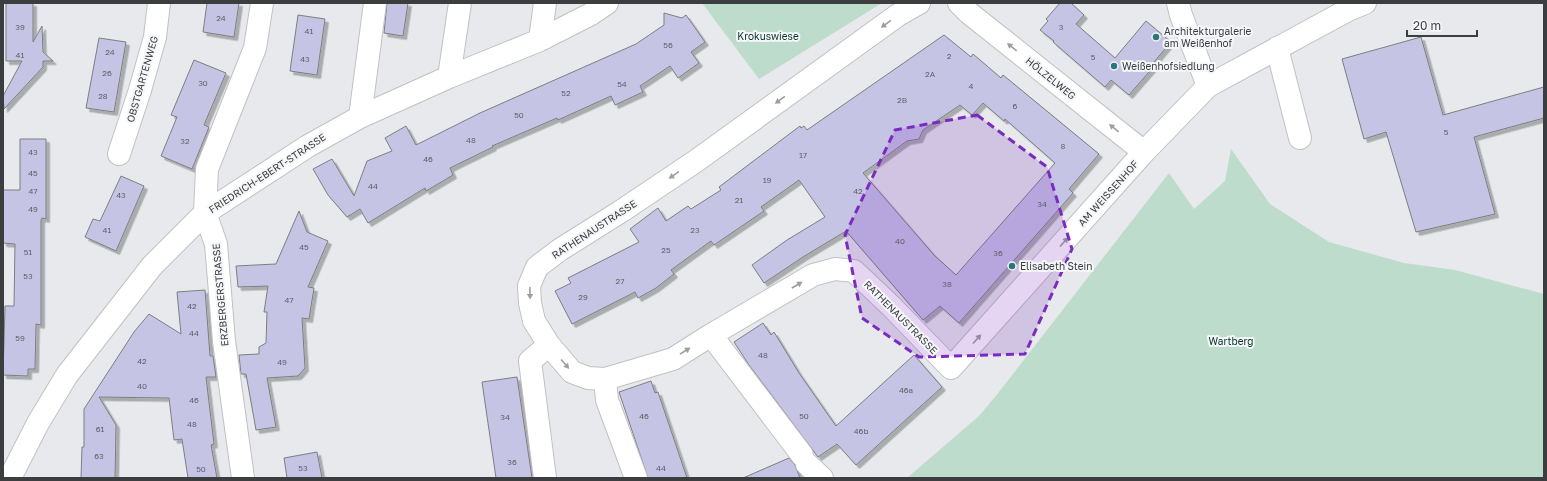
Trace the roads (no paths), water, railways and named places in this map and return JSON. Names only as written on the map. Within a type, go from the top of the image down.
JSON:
[{"type":"street","name":"OBSTGARTENWEG","points":[[119,154],[140,90],[155,37],[159,3]]},
{"type":"street","name":"ERZBERGERSTRASSE","points":[[243,478],[224,341],[216,244],[205,213],[207,169],[255,48],[262,3]]},
{"type":"street","points":[[360,117],[375,3]]},
{"type":"street","points":[[449,77],[460,3]]},
{"type":"street","points":[[540,40],[545,3]]},
{"type":"street","name":"FRIEDRICH-EBERT-STRASSE","points":[[10,475],[38,423],[71,370],[152,266],[205,213],[308,146],[360,117],[449,77],[540,40],[591,14],[607,3]]},
{"type":"street","name":"RATHENAUSTRASSE","points":[[918,3],[891,20],[696,161],[620,212],[560,249],[537,267],[530,286],[530,303],[534,321],[549,345],[572,372],[588,378],[605,379],[673,359],[813,275],[835,269],[854,271],[891,306],[951,368]]},
{"type":"street","name":"HÖLZELWEG","points":[[959,3],[969,13],[1144,152]]},
{"type":"street","points":[[1178,3],[1181,15],[1208,86]]},
{"type":"street","name":"AM WEISSENHOF","points":[[951,368],[1144,152],[1208,86],[1348,10],[1365,3]]},
{"type":"street","points":[[1277,48],[1300,138]]},
{"type":"street","points":[[711,335],[810,466]]},
{"type":"street","points":[[545,478],[530,360],[549,345]]},
{"type":"street","points":[[605,379],[607,400],[636,478]]},
{"type":"place","name":"Architekturgalerie am Weißenhof","points":[[1156,37]]},
{"type":"place","name":"Weißenhofsiedlung","points":[[1114,66]]},
{"type":"place","name":"Elisabeth Stein","points":[[1012,266]]},
{"type":"park label","name":"Krokuswiese","points":[[768,36]]},
{"type":"park label","name":"Wartberg","points":[[1231,341]]}]
